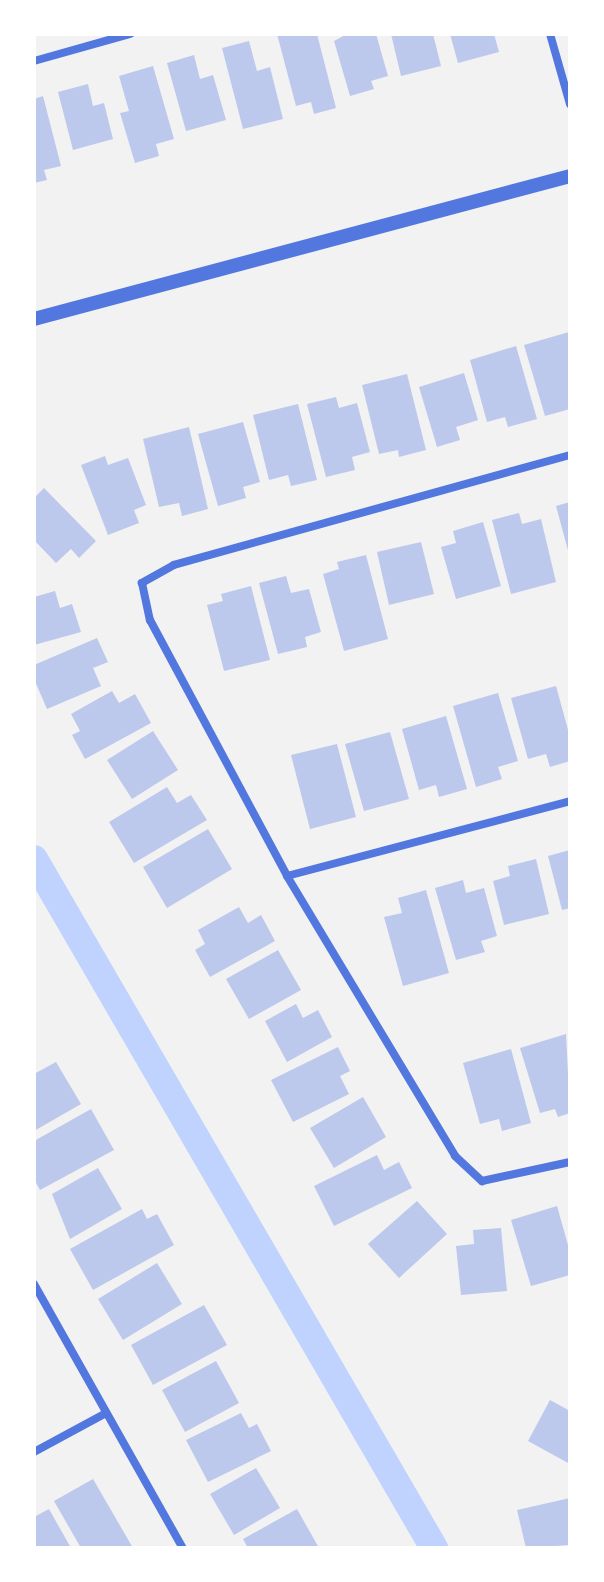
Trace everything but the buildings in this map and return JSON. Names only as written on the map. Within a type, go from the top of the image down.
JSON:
[{"type":"street","points":[[34,61],[130,34]]},
{"type":"street","points":[[550,34],[570,104]]},
{"type":"street","points":[[34,319],[570,176]]},
{"type":"street","points":[[570,455],[174,565],[142,583],[150,620],[287,876],[455,1156],[482,1181],[570,1162]]},
{"type":"street","points":[[287,876],[570,801]]},
{"type":"street","points":[[34,1284],[183,1548]]},
{"type":"street","points":[[34,1452],[106,1413]]},
{"type":"waterway","points":[[34,859],[434,1548]]}]
